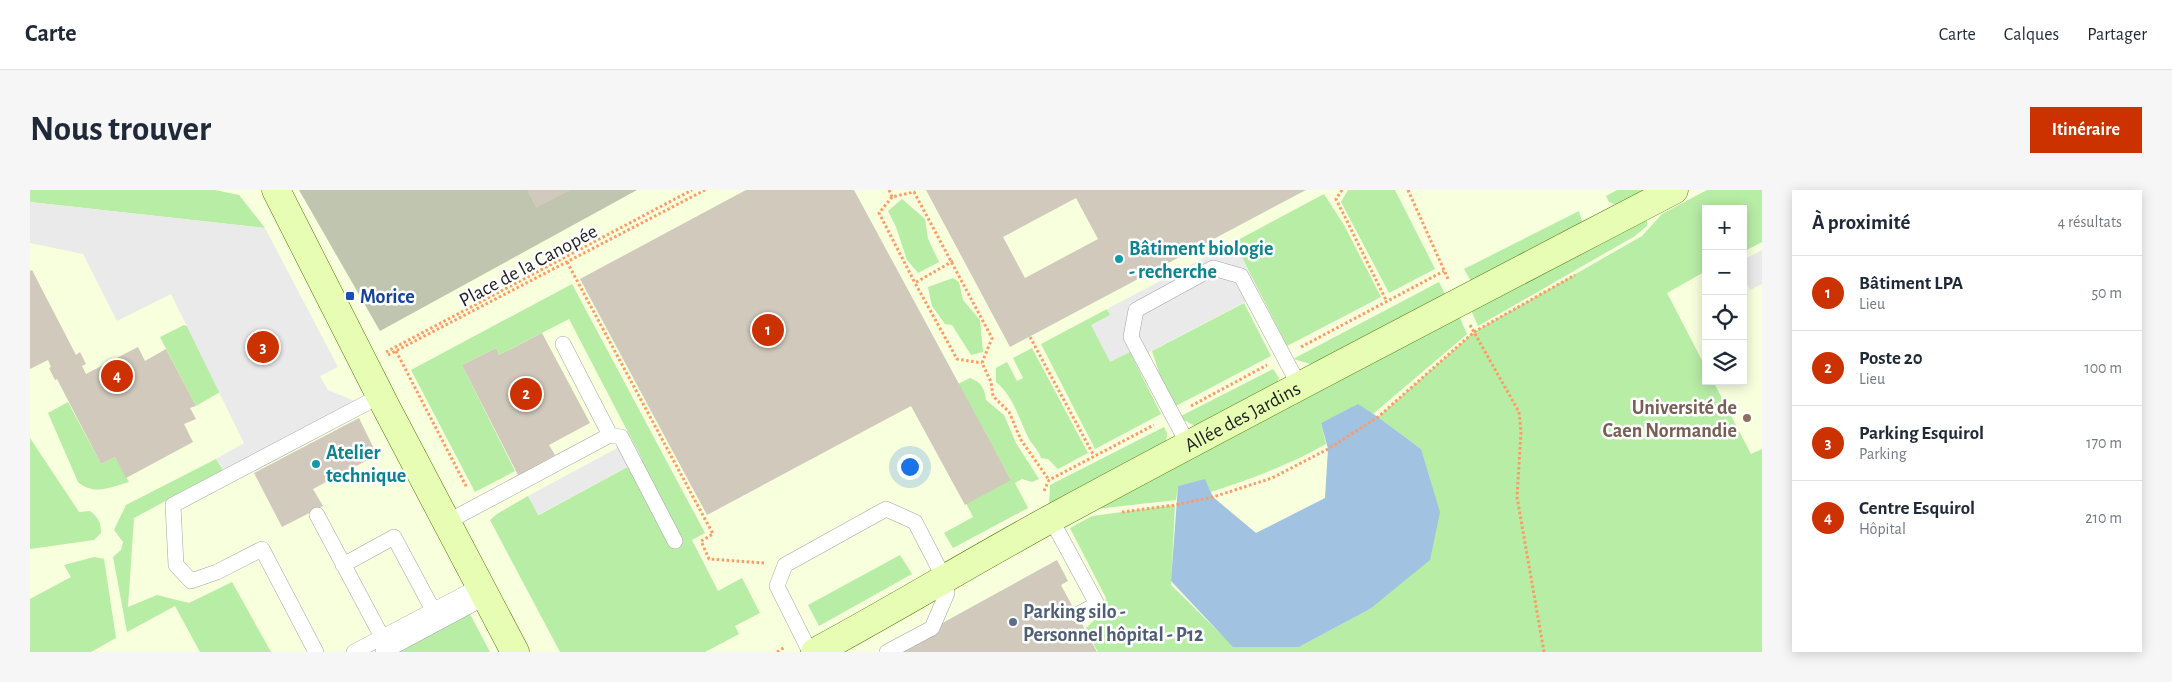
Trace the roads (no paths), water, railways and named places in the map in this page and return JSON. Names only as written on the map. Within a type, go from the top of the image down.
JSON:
[{"type":"street","points":[[276,190],[380,396],[515,652]]},
{"type":"street","name":"Allée des Jardins","points":[[815,652],[945,580],[1047,506],[1189,446],[1458,302],[1674,190]]},
{"type":"lane","points":[[1189,446],[1131,337],[1136,310],[1213,268],[1241,276],[1300,386]]},
{"type":"lane","points":[[563,344],[610,435]]},
{"type":"lane","points":[[316,652],[262,549],[217,572],[191,581],[176,565],[174,505],[380,396]]},
{"type":"lane","points":[[447,522],[610,435],[621,437],[675,540]]},
{"type":"lane","points":[[1047,506],[1097,604],[1077,615]]},
{"type":"lane","points":[[810,652],[777,586],[785,565],[886,510],[915,522],[945,580],[947,593],[932,628],[887,652]]},
{"type":"lane","points":[[317,515],[382,644]]},
{"type":"lane","points":[[343,565],[394,537],[434,610]]},
{"type":"lane","points":[[382,644],[434,610],[483,591]]},
{"type":"lane","points":[[354,652],[382,644],[483,591]]},
{"type":"water","points":[[1358,404],[1421,449],[1440,512],[1430,560],[1370,609],[1299,647],[1233,647],[1171,581],[1178,486],[1205,479],[1213,497],[1256,533],[1325,498],[1328,449],[1321,423]]},
{"type":"place","name":"Bâtiment biologie - recherche","points":[[1119,259]]},
{"type":"place","name":"Morice","points":[[350,296]]},
{"type":"place","name":"Bâtiment LPA","points":[[768,330]]},
{"type":"place","name":"Parking Esquirol","points":[[263,347]]},
{"type":"place","name":"Centre Esquirol","points":[[117,376]]},
{"type":"place","name":"Poste 20","points":[[526,394]]},
{"type":"place","name":"Université de Caen Normandie","points":[[1747,418]]},
{"type":"place","name":"Atelier technique","points":[[316,464]]},
{"type":"place","name":"Parking silo - Personnel hôpital - P12","points":[[1013,622]]}]
